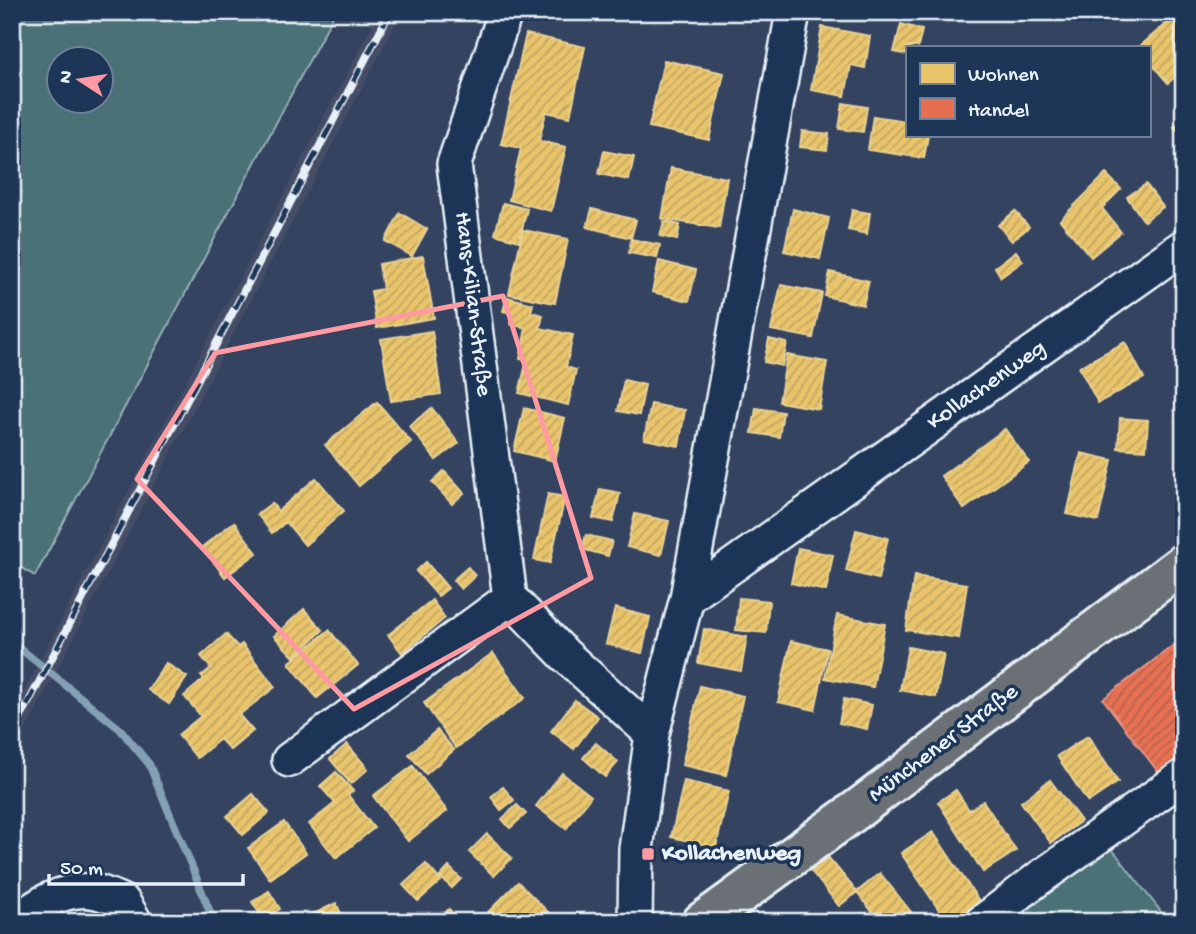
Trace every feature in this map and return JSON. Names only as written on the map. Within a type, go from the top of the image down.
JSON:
[{"type":"main road","name":"Münchener Straße","points":[[702,922],[868,801],[1184,563]]},
{"type":"street","points":[[635,922],[636,849],[652,734],[687,598],[793,12]]},
{"type":"street","name":"Hans-Kilian-Straße","points":[[504,16],[454,164],[510,598]]},
{"type":"street","name":"Kollachenweg","points":[[687,598],[1184,246]]},
{"type":"street","points":[[289,760],[510,598],[565,656],[652,734]]},
{"type":"street","points":[[982,922],[1184,776]]},
{"type":"street","points":[[17,922],[30,911],[62,894],[93,891],[123,902],[135,922]]},
{"type":"highlighted area","points":[[503,296],[591,578],[354,709],[137,479],[215,353]]},
{"type":"shaded area","points":[[379,12],[402,12],[12,756],[12,714]]},
{"type":"green space","points":[[12,12],[335,12],[35,576],[12,562]]},
{"type":"green space","points":[[1109,845],[1169,922],[1006,922]]},
{"type":"building: Wohnen","points":[[610,12],[633,12],[632,17]]},
{"type":"building: Wohnen","points":[[1057,12],[1091,12],[1090,19],[1056,16]]},
{"type":"building: Wohnen","points":[[1178,13],[1184,19],[1184,69],[1168,83],[1150,62],[1150,46],[1140,46]]},
{"type":"building: Wohnen","points":[[901,24],[922,30],[918,46],[906,46],[906,55],[894,52]]},
{"type":"building: Wohnen","points":[[822,27],[870,36],[865,68],[851,65],[845,96],[811,90]]},
{"type":"building: Wohnen","points":[[526,34],[585,47],[570,117],[546,112],[539,141],[566,147],[551,211],[509,200],[521,148],[501,144]]},
{"type":"building: Wohnen","points":[[664,60],[724,73],[709,140],[649,127]]},
{"type":"building: Wohnen","points":[[843,103],[867,107],[863,132],[839,129]]},
{"type":"building: Wohnen","points":[[873,116],[906,121],[906,136],[928,136],[924,158],[868,150]]},
{"type":"building: Wohnen","points":[[1184,121],[1184,139],[1174,127]]},
{"type":"building: Wohnen","points":[[802,131],[829,134],[827,150],[800,147]]},
{"type":"building: Wohnen","points":[[604,151],[634,157],[629,180],[599,174]]},
{"type":"building: Wohnen","points":[[671,168],[727,178],[719,228],[662,219]]},
{"type":"building: Wohnen","points":[[1106,174],[1121,189],[1102,208],[1121,232],[1091,257],[1060,220]]},
{"type":"building: Wohnen","points":[[1146,184],[1163,207],[1144,221],[1127,197]]},
{"type":"building: Wohnen","points":[[503,203],[527,209],[519,241],[495,234]]},
{"type":"building: Wohnen","points":[[592,209],[636,220],[631,238],[587,227]]},
{"type":"building: Wohnen","points":[[793,209],[829,218],[820,259],[784,251]]},
{"type":"building: Wohnen","points":[[852,210],[870,213],[867,234],[848,230]]},
{"type":"building: Wohnen","points":[[1015,211],[1029,227],[1012,241],[998,225]]},
{"type":"building: Wohnen","points":[[400,213],[427,229],[412,256],[385,241]]},
{"type":"building: Wohnen","points":[[664,221],[680,225],[677,240],[660,236]]},
{"type":"building: Wohnen","points":[[523,230],[568,239],[555,303],[509,294]]},
{"type":"building: Wohnen","points":[[631,239],[660,245],[657,258],[629,253]]},
{"type":"building: Wohnen","points":[[1016,251],[1023,261],[1001,277],[995,267]]},
{"type":"building: Wohnen","points":[[423,256],[434,318],[377,328],[371,291],[383,289],[379,264]]},
{"type":"building: Wohnen","points":[[659,261],[696,270],[689,301],[652,292]]},
{"type":"building: Wohnen","points":[[830,272],[869,281],[863,305],[825,296]]},
{"type":"building: Wohnen","points":[[781,285],[822,293],[813,338],[771,330]]},
{"type":"building: Wohnen","points":[[507,297],[533,304],[531,312],[543,315],[540,328],[573,335],[566,367],[576,370],[568,405],[519,393],[527,360],[520,359],[526,328],[510,324],[512,313],[503,311]]},
{"type":"building: Wohnen","points":[[432,331],[441,394],[391,401],[381,339]]},
{"type":"building: Wohnen","points":[[769,339],[787,343],[782,366],[764,362]]},
{"type":"building: Wohnen","points":[[1125,342],[1144,378],[1098,403],[1079,367]]},
{"type":"building: Wohnen","points":[[787,355],[827,362],[819,409],[779,402]]},
{"type":"building: Wohnen","points":[[624,380],[645,385],[639,415],[618,411]]},
{"type":"building: Wohnen","points":[[377,402],[411,442],[359,486],[325,445]]},
{"type":"building: Wohnen","points":[[651,404],[685,410],[679,446],[644,439]]},
{"type":"building: Wohnen","points":[[432,408],[459,443],[436,460],[409,426]]},
{"type":"building: Wohnen","points":[[524,408],[565,418],[555,461],[514,451]]},
{"type":"building: Wohnen","points":[[756,408],[783,412],[779,437],[752,433]]},
{"type":"building: Wohnen","points":[[1120,418],[1148,420],[1146,450],[1118,448]]},
{"type":"building: Wohnen","points":[[1005,429],[1029,462],[964,509],[941,476]]},
{"type":"building: Wohnen","points":[[1081,453],[1112,460],[1098,521],[1067,514]]},
{"type":"building: Wohnen","points":[[444,471],[464,493],[452,504],[432,482]]},
{"type":"building: Wohnen","points":[[316,478],[344,511],[305,545],[286,522],[272,533],[257,514],[272,503],[278,511]]},
{"type":"building: Wohnen","points":[[600,489],[620,493],[613,522],[593,518]]},
{"type":"building: Wohnen","points":[[548,494],[565,497],[550,563],[534,560]]},
{"type":"building: Wohnen","points":[[635,514],[669,521],[661,555],[627,547]]},
{"type":"building: Wohnen","points":[[234,522],[257,553],[225,577],[202,547]]},
{"type":"building: Wohnen","points":[[856,530],[888,538],[878,579],[846,571]]},
{"type":"building: Wohnen","points":[[586,535],[612,541],[608,556],[582,549]]},
{"type":"building: Wohnen","points":[[798,548],[833,555],[826,591],[791,583]]},
{"type":"building: Wohnen","points":[[426,562],[448,588],[438,596],[416,571]]},
{"type":"building: Wohnen","points":[[468,567],[475,576],[461,589],[453,580]]},
{"type":"building: Wohnen","points":[[914,576],[967,584],[959,638],[906,630]]},
{"type":"building: Wohnen","points":[[739,598],[769,601],[766,633],[736,630]]},
{"type":"building: Wohnen","points":[[432,600],[445,618],[402,653],[388,635]]},
{"type":"building: Wohnen","points":[[615,608],[650,617],[642,653],[606,644]]},
{"type":"building: Wohnen","points":[[304,609],[323,630],[294,657],[274,636]]},
{"type":"building: Wohnen","points":[[837,615],[885,624],[873,687],[825,678]]},
{"type":"building: Wohnen","points":[[704,629],[747,637],[741,671],[698,663]]},
{"type":"building: Wohnen","points":[[329,630],[358,665],[317,698],[289,663]]},
{"type":"building: Wohnen","points":[[226,634],[238,647],[242,644],[275,687],[239,715],[253,731],[230,750],[220,739],[197,758],[178,735],[201,716],[184,696],[204,679],[201,676],[211,668],[201,656]]},
{"type":"building: Wohnen","points":[[791,641],[828,649],[815,710],[778,702]]},
{"type":"building: Wohnen","points":[[908,647],[944,654],[936,697],[900,690]]},
{"type":"building: Wohnen","points":[[493,653],[525,698],[456,748],[424,703]]},
{"type":"building: Wohnen","points":[[166,663],[187,677],[169,704],[148,690]]},
{"type":"building: Wohnen","points":[[700,686],[743,696],[726,775],[682,765]]},
{"type":"building: Wohnen","points":[[844,699],[872,705],[867,729],[839,723]]},
{"type":"building: Wohnen","points":[[575,700],[598,717],[574,749],[551,731]]},
{"type":"building: Wohnen","points":[[437,730],[454,750],[426,774],[409,754]]},
{"type":"building: Wohnen","points":[[1088,736],[1118,782],[1088,802],[1057,756]]},
{"type":"building: Wohnen","points":[[596,743],[618,762],[605,777],[583,758]]},
{"type":"building: Wohnen","points":[[347,744],[368,769],[351,784],[330,759]]},
{"type":"building: Wohnen","points":[[413,766],[447,811],[408,841],[373,796]]},
{"type":"building: Wohnen","points":[[336,772],[353,791],[348,795],[374,828],[336,858],[309,824],[335,803],[320,786]]},
{"type":"building: Wohnen","points":[[562,773],[591,796],[566,829],[536,806]]},
{"type":"building: Wohnen","points":[[1050,780],[1081,821],[1051,843],[1021,802]]},
{"type":"building: Wohnen","points":[[684,781],[729,791],[716,847],[671,837]]},
{"type":"building: Wohnen","points":[[503,787],[514,800],[501,810],[491,797]]},
{"type":"building: Wohnen","points":[[956,790],[969,810],[983,801],[1016,851],[983,872],[938,802]]},
{"type":"building: Wohnen","points":[[253,794],[269,813],[243,835],[227,816]]},
{"type":"building: Wohnen","points":[[517,805],[526,814],[510,828],[502,819]]},
{"type":"building: Wohnen","points":[[284,822],[306,853],[270,879],[248,848]]},
{"type":"building: Wohnen","points":[[933,832],[981,904],[954,922],[947,922],[901,853]]},
{"type":"building: Wohnen","points":[[487,834],[512,858],[494,876],[469,852]]},
{"type":"building: Wohnen","points":[[828,857],[857,892],[839,906],[811,871]]},
{"type":"building: Wohnen","points":[[426,864],[441,881],[418,901],[403,885]]},
{"type":"building: Wohnen","points":[[449,867],[461,879],[452,888],[440,877]]},
{"type":"building: Wohnen","points":[[880,873],[919,922],[880,922],[857,892]]},
{"type":"building: Wohnen","points":[[518,882],[549,913],[541,922],[493,922],[486,914]]},
{"type":"building: Wohnen","points":[[269,891],[280,909],[263,919],[252,902]]},
{"type":"building: Wohnen","points":[[336,903],[345,922],[297,922]]},
{"type":"building: Wohnen","points":[[449,909],[460,922],[435,922]]},
{"type":"building: Handel","points":[[1174,645],[1184,658],[1184,754],[1159,773],[1103,699]]},
{"type":"waterway","points":[[12,642],[120,729],[149,764],[214,922]]},
{"type":"railway","points":[[12,734],[390,12]]},
{"type":"place","name":"Kollachenweg","points":[[648,854]]}]
